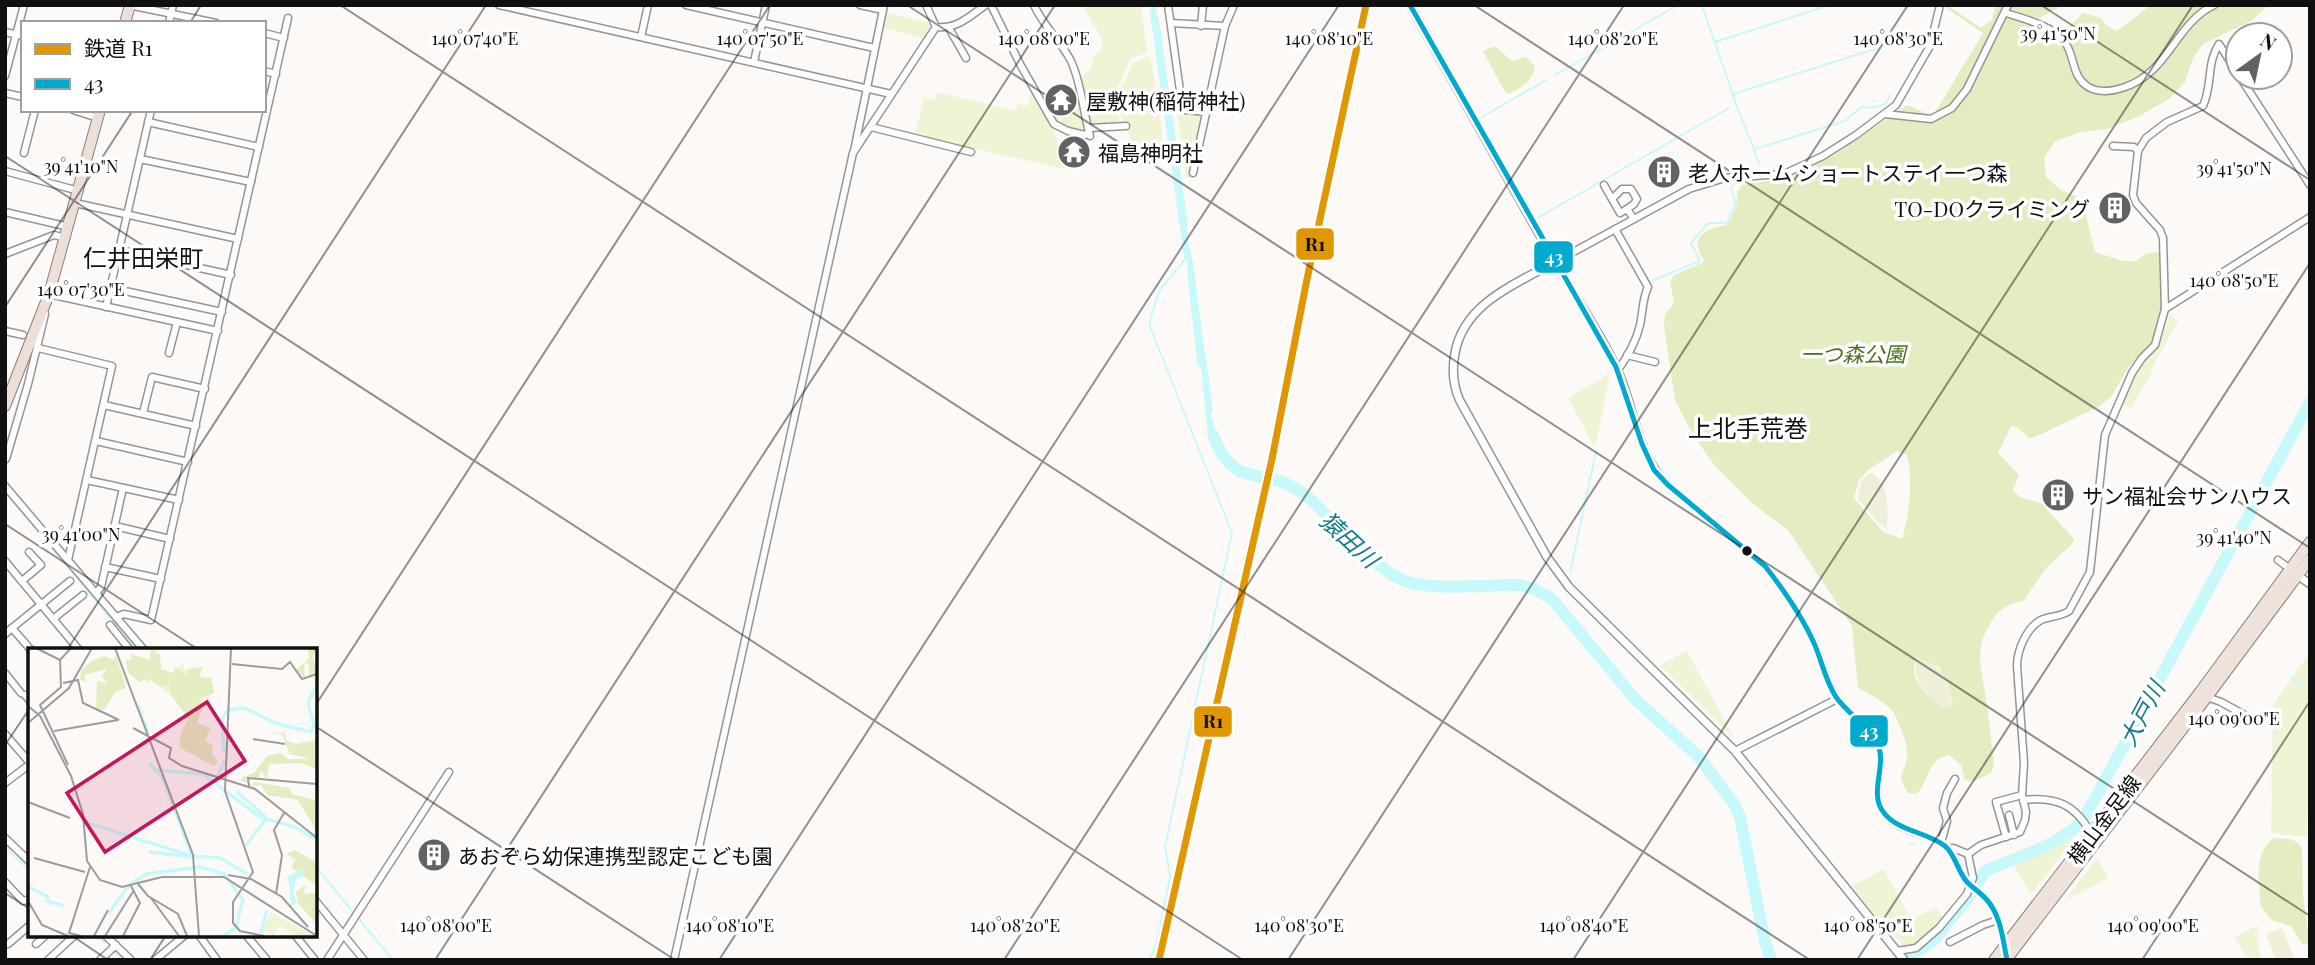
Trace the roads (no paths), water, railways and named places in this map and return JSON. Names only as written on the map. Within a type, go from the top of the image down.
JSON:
[{"type":"highway","points":[[5,406],[49,293],[99,114]]},
{"type":"main road","name":"横山金足線","points":[[1994,960],[2207,697],[2294,572],[2310,542]]},
{"type":"main road","name":"横山金足線","points":[[2006,959],[2294,572],[2310,559]]},
{"type":"street","points":[[129,5],[172,9],[210,21]]},
{"type":"street","points":[[499,5],[529,8],[641,37],[891,94]]},
{"type":"street","points":[[641,37],[648,5]]},
{"type":"street","points":[[686,5],[874,48]]},
{"type":"street","points":[[754,62],[766,5]]},
{"type":"street","points":[[674,960],[883,8],[860,5]]},
{"type":"street","points":[[926,5],[936,27]]},
{"type":"street","points":[[936,27],[949,28],[988,5],[1054,124],[1085,135],[1126,126]]},
{"type":"street","points":[[1034,5],[1070,60],[1082,93],[1083,111],[1089,133]]},
{"type":"street","points":[[1168,5],[1182,106],[1185,110],[1207,112]]},
{"type":"street","points":[[1201,26],[1203,5]]},
{"type":"street","points":[[1193,173],[1225,26],[1234,5]]},
{"type":"street","points":[[1410,5],[1618,370],[1642,444],[1654,470],[1668,485],[1765,566],[1808,630],[1826,680],[1837,699],[1879,746],[1881,754],[1877,794],[1885,815],[1948,849],[1966,881],[1989,901],[1998,920],[2006,959]]},
{"type":"street","points":[[1940,5],[1930,46],[1896,105],[1885,114],[1823,156],[1784,174],[1725,178],[1700,184],[1555,262],[1477,309],[1460,335],[1452,364],[1456,392],[1536,537],[1569,587],[1735,751],[1901,955],[1927,939],[1972,886],[1968,854]]},
{"type":"street","points":[[1885,114],[1931,118],[1952,108],[1967,89],[2008,5]]},
{"type":"street","points":[[2006,13],[2036,23],[2057,35],[2067,46],[2077,75],[2083,83],[2101,92],[2113,91],[2147,78],[2162,62],[2194,17],[2214,5]]},
{"type":"street","points":[[266,110],[288,18]]},
{"type":"street","points":[[1171,23],[1225,26]]},
{"type":"street","points":[[853,153],[936,27]]},
{"type":"street","points":[[949,28],[966,58]]},
{"type":"street","points":[[5,32],[19,35],[5,76]]},
{"type":"street","points":[[266,34],[284,38]]},
{"type":"street","points":[[1968,854],[1981,845],[2020,832],[2025,820],[2018,653],[2038,622],[2069,611],[2090,572],[2105,435],[2132,373],[2158,339],[2165,309],[2164,238],[2136,203],[2133,195],[2138,151],[2146,138],[2167,122],[2203,106],[2209,89],[2211,59],[2219,44],[2224,52]]},
{"type":"street","points":[[266,72],[276,74]]},
{"type":"street","points":[[2249,91],[2310,185]]},
{"type":"street","points":[[23,153],[34,112]]},
{"type":"street","points":[[106,307],[150,112]]},
{"type":"street","points":[[116,617],[124,614],[152,620],[266,112]]},
{"type":"street","points":[[148,122],[259,147]]},
{"type":"street","points":[[871,127],[971,152]]},
{"type":"street","points":[[2113,146],[2134,147],[2138,151]]},
{"type":"street","points":[[140,159],[251,182]]},
{"type":"street","points":[[5,172],[79,191]]},
{"type":"street","points":[[1604,185],[1612,199],[1620,213],[1637,199],[1631,189],[1622,189],[1612,199]]},
{"type":"street","points":[[75,203],[239,239]]},
{"type":"street","points":[[1628,209],[1634,219]]},
{"type":"street","points":[[5,212],[67,232]]},
{"type":"street","points":[[2165,309],[2310,217]]},
{"type":"street","points":[[1615,229],[1648,287],[1643,296],[1641,323],[1618,370]]},
{"type":"street","points":[[5,254],[67,232]]},
{"type":"street","points":[[120,250],[231,275]]},
{"type":"street","points":[[111,288],[222,312]]},
{"type":"street","points":[[5,460],[38,348],[49,293],[218,331]]},
{"type":"street","points":[[169,353],[177,322]]},
{"type":"street","points":[[5,331],[23,335]]},
{"type":"street","points":[[38,348],[112,366],[68,560]]},
{"type":"street","points":[[1627,355],[1655,362]]},
{"type":"street","points":[[143,413],[152,377],[205,389]]},
{"type":"street","points":[[104,405],[196,426]]},
{"type":"street","points":[[96,441],[188,462]]},
{"type":"street","points":[[88,480],[179,500]]},
{"type":"street","points":[[5,486],[142,648]]},
{"type":"street","points":[[96,593],[101,587],[124,488]]},
{"type":"street","points":[[115,526],[170,539]]},
{"type":"street","points":[[22,581],[41,565],[29,551]]},
{"type":"street","points":[[2278,559],[2310,584]]},
{"type":"street","points":[[5,561],[77,648]]},
{"type":"street","points":[[105,566],[161,579]]},
{"type":"street","points":[[5,634],[70,581]]},
{"type":"street","points":[[53,620],[83,595]]},
{"type":"street","points":[[110,625],[129,648]]},
{"type":"street","points":[[12,628],[29,648]]},
{"type":"street","points":[[5,673],[25,696]]},
{"type":"street","points":[[2207,697],[2250,718]]},
{"type":"street","points":[[1735,751],[1837,699]]},
{"type":"street","points":[[5,734],[28,761]]},
{"type":"street","points":[[5,783],[28,765]]},
{"type":"street","points":[[327,960],[449,772]]},
{"type":"street","points":[[1941,843],[1947,821],[1943,808],[1955,779]]},
{"type":"street","points":[[2010,836],[1996,802],[2022,797],[2067,805],[2080,816],[2094,839]]},
{"type":"street","points":[[2009,816],[2010,836]]},
{"type":"street","points":[[5,838],[28,860]]},
{"type":"street","points":[[1948,849],[1953,848],[1968,854]]},
{"type":"street","points":[[5,882],[23,901],[28,900]]},
{"type":"street","points":[[317,902],[363,960]]},
{"type":"street","points":[[1950,942],[1998,920]]},
{"type":"street","points":[[8,944],[28,927]]},
{"type":"street","points":[[36,944],[44,937]]},
{"type":"street","points":[[48,960],[73,937]]},
{"type":"street","points":[[108,937],[131,960]]},
{"type":"street","points":[[155,960],[183,937]]},
{"type":"street","points":[[200,937],[217,960]]},
{"type":"street","points":[[248,937],[267,960]]},
{"type":"street","points":[[297,937],[315,960]]},
{"type":"street","points":[[100,960],[116,945]]},
{"type":"water","points":[[1149,5],[1155,5],[1160,26],[1213,410],[1211,415],[1219,444],[1226,456],[1208,435],[1201,368],[1197,365],[1187,261],[1184,258]]},
{"type":"waterway","points":[[1555,75],[1678,5]]},
{"type":"waterway","points":[[1702,5],[1760,165]]},
{"type":"waterway","points":[[1715,42],[1830,5]]},
{"type":"waterway","points":[[1884,47],[1930,33]]},
{"type":"waterway","points":[[1733,94],[1878,48]]},
{"type":"waterway","points":[[1482,117],[1546,80]]},
{"type":"waterway","points":[[1755,149],[1845,121],[1861,107],[1872,108],[1885,104],[1891,94]]},
{"type":"waterway","points":[[1539,217],[1729,108]]},
{"type":"waterway","points":[[1649,282],[1700,261],[1691,243],[1708,223],[1727,223],[1736,203],[1731,188],[1734,185]]},
{"type":"waterway","points":[[1149,960],[1157,942],[1170,876],[1165,847],[1232,533],[1149,324],[1159,291],[1187,257]]},
{"type":"waterway","name":"大戸川","points":[[1904,960],[1933,941],[1971,894],[1985,871],[2052,843],[2076,826],[2086,815],[2310,402]]},
{"type":"waterway","name":"猿田川","points":[[1213,435],[1230,464],[1240,471],[1285,483],[1298,490],[1314,502],[1342,533],[1394,576],[1408,582],[1433,586],[1521,585],[1552,599],[1636,700],[1699,757],[1734,804],[1740,817],[1771,960]]},
{"type":"waterway","points":[[1570,573],[1596,451]]},
{"type":"waterway","points":[[5,492],[135,648]]},
{"type":"waterway","points":[[2291,677],[2310,691]]},
{"type":"waterway","points":[[5,847],[28,868]]},
{"type":"waterway","points":[[317,868],[354,913]]},
{"type":"waterway","points":[[358,918],[393,960]]},
{"type":"waterway","points":[[99,937],[105,943]]},
{"type":"waterway","points":[[115,952],[123,960]]},
{"type":"rail line","name":"R1","points":[[1159,960],[1272,459],[1306,284],[1366,5]]},
{"type":"place","name":"屋敷神(稲荷神社)","points":[[1061,100]]},
{"type":"place","name":"福島神明社","points":[[1074,152]]},
{"type":"place","name":"老人ホーム ショートステイ一つ森","points":[[1664,172]]},
{"type":"place","name":"TO-DOクライミング","points":[[2115,208]]},
{"type":"place","name":"サン福祉会サンハウス","points":[[2058,495]]},
{"type":"place","name":"あおぞら幼保連携型認定こども園","points":[[434,855]]},
{"type":"district","name":"仁井田栄町","points":[[143,257]]},
{"type":"district","name":"上北手荒巻","points":[[1748,427]]},
{"type":"park label","name":"一つ森公園","points":[[1853,353]]}]
